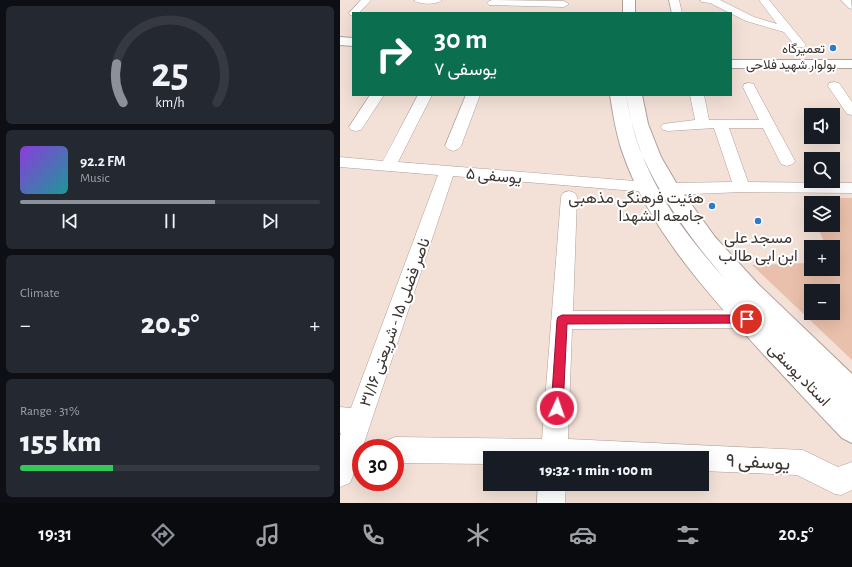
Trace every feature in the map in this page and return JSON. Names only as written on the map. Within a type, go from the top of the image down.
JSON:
[{"type":"street","points":[[354,12],[366,0]]},
{"type":"street","points":[[419,0],[437,0]]},
{"type":"street","points":[[429,12],[437,0]]},
{"type":"street","points":[[629,0],[629,12]]},
{"type":"street","points":[[674,0],[677,12]]},
{"type":"street","points":[[705,0],[712,0],[750,19],[788,30]]},
{"type":"street","points":[[764,0],[800,45]]},
{"type":"street","points":[[846,0],[852,6]]},
{"type":"street","points":[[488,12],[493,2],[524,2],[563,6]]},
{"type":"street","points":[[340,33],[352,34]]},
{"type":"street","points":[[340,41],[352,42]]},
{"type":"street","name":"بولوار شهید فلاحی","points":[[732,55],[852,55]]},
{"type":"street","name":"بولوار شهید فلاحی","points":[[732,64],[852,64]]},
{"type":"street","points":[[834,86],[852,111]]},
{"type":"street","points":[[749,87],[787,161]]},
{"type":"street","points":[[356,127],[376,96]]},
{"type":"street","points":[[388,166],[424,96]]},
{"type":"street","points":[[453,146],[473,96]]},
{"type":"street","name":"استاد یوسفی","points":[[618,96],[622,125],[633,159],[686,250],[747,319],[852,428]]},
{"type":"street","name":"استاد یوسفی","points":[[634,96],[640,124],[652,157],[670,189],[707,243],[751,292],[852,393]]},
{"type":"street","points":[[697,96],[704,124]]},
{"type":"street","points":[[668,128],[704,124],[768,124]]},
{"type":"street","points":[[720,124],[742,187]]},
{"type":"street","name":"یوسفی ۵","points":[[340,162],[648,187]]},
{"type":"street","name":"ناصر فضلی ۱۵ - شریعتی ۳۱/۱۶","points":[[350,458],[349,421],[447,171]]},
{"type":"street","points":[[670,189],[742,187],[852,188]]},
{"type":"street","points":[[554,451],[569,197]]},
{"type":"street","points":[[562,320],[747,319]]},
{"type":"street","name":"یوسفی ۹","points":[[404,450],[483,453]]},
{"type":"street","name":"یوسفی ۹","points":[[709,459],[797,462],[803,463],[835,480],[841,481],[852,476]]},
{"type":"street","points":[[551,503],[552,491]]},
{"type":"shaded area","points":[[840,198],[852,198],[852,360],[810,320],[840,320],[840,284],[804,284],[804,314],[752,265],[804,263],[804,276],[840,276],[840,240],[823,240],[820,232],[840,232]]},
{"type":"place","name":"تعمیرگاه","points":[[833,48]]},
{"type":"place","name":"هئیت فرهنگی مذهبی جامعه الشهدا","points":[[712,206]]},
{"type":"place","name":"مسجد علی ابن ابی طالب","points":[[758,221]]},
{"type":"route","points":[[557,408],[562,320],[747,319]]}]
